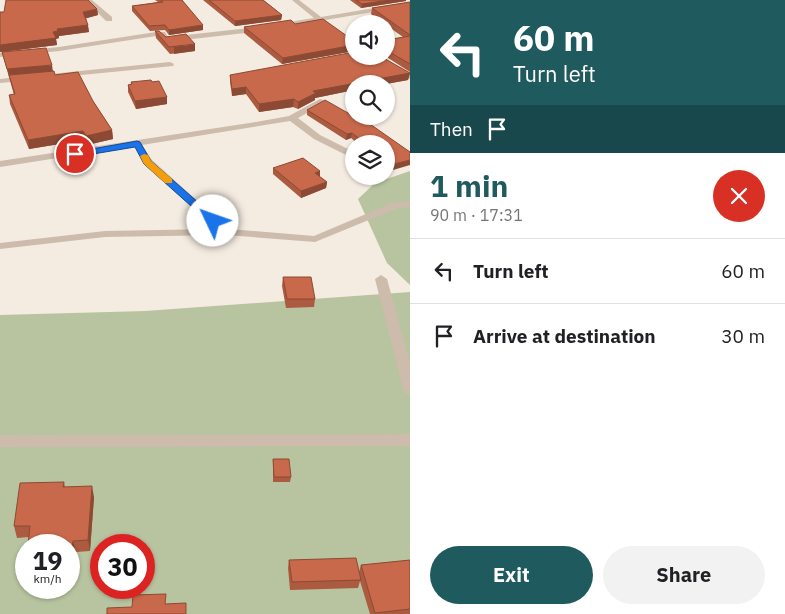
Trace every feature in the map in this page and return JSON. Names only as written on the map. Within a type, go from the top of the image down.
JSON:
[{"type":"street","points":[[88,0],[110,18]]},
{"type":"street","points":[[295,0],[333,29]]},
{"type":"street","points":[[0,55],[60,49],[156,34],[162,34],[166,40],[217,35],[410,4]]},
{"type":"street","points":[[0,81],[170,64]]},
{"type":"street","points":[[390,65],[410,77]]},
{"type":"street","points":[[0,164],[137,144],[292,118],[320,102]]},
{"type":"street","points":[[292,118],[317,136],[345,151]]},
{"type":"street","points":[[137,144],[148,162],[226,232]]},
{"type":"street","points":[[0,246],[105,234],[226,232],[315,239],[396,205],[410,204]]},
{"type":"street","points":[[381,279],[410,390]]},
{"type":"street","points":[[0,441],[410,440]]},
{"type":"green space","points":[[410,171],[410,285],[387,263],[358,199],[373,185],[395,185],[395,176]]},
{"type":"green space","points":[[410,292],[410,614],[0,614],[0,315],[145,311]]},
{"type":"building","points":[[6,0],[88,0],[97,9],[83,12],[88,25],[57,29],[58,31],[53,32],[56,38],[0,45],[0,12],[4,12]]},
{"type":"building","points":[[161,0],[182,0],[203,25],[169,30],[165,25],[149,26],[132,6],[163,2]]},
{"type":"building","points":[[209,0],[263,0],[282,15],[235,21]]},
{"type":"building","points":[[356,0],[390,0],[362,4]]},
{"type":"building","points":[[410,2],[410,35],[395,24],[395,15],[382,15],[372,8]]},
{"type":"building","points":[[323,19],[345,35],[345,47],[283,58],[244,27],[291,20],[295,24]]},
{"type":"building","points":[[155,31],[159,31],[166,37],[186,34],[195,44],[169,47]]},
{"type":"building","points":[[410,36],[410,64],[395,55],[395,38]]},
{"type":"building","points":[[46,48],[52,65],[7,69],[2,52]]},
{"type":"building","points":[[345,54],[345,65],[395,64],[410,73],[395,76],[345,75],[345,85],[313,91],[316,93],[298,102],[294,99],[259,104],[246,87],[232,89],[230,75]]},
{"type":"building","points":[[54,71],[55,75],[78,72],[93,101],[112,130],[86,136],[83,131],[28,140],[9,95],[15,94],[9,75]]},
{"type":"building","points":[[151,80],[152,82],[159,81],[167,97],[135,101],[128,85],[132,84],[131,82]]},
{"type":"building","points":[[325,100],[345,111],[345,125],[371,125],[386,135],[347,134],[307,110]]},
{"type":"building","points":[[395,142],[410,152],[410,160],[395,164]]},
{"type":"building","points":[[303,158],[320,171],[315,173],[327,182],[301,191],[273,168]]},
{"type":"building","points":[[283,277],[311,277],[315,299],[287,299]]},
{"type":"building","points":[[273,459],[289,459],[291,477],[274,477]]},
{"type":"building","points":[[64,482],[63,487],[92,486],[88,540],[80,541],[80,534],[29,534],[30,526],[14,526],[20,483]]},
{"type":"building","points":[[356,558],[361,580],[292,582],[289,560]]},
{"type":"building","points":[[410,560],[410,609],[375,613],[361,565]]},
{"type":"building","points":[[155,594],[166,594],[165,604],[186,603],[186,614],[107,614],[107,608],[132,607],[133,599],[155,599]]},
{"type":"slow traffic","points":[[144,156],[168,181]]},
{"type":"route","points":[[75,154],[137,144],[148,162],[213,221]]}]
